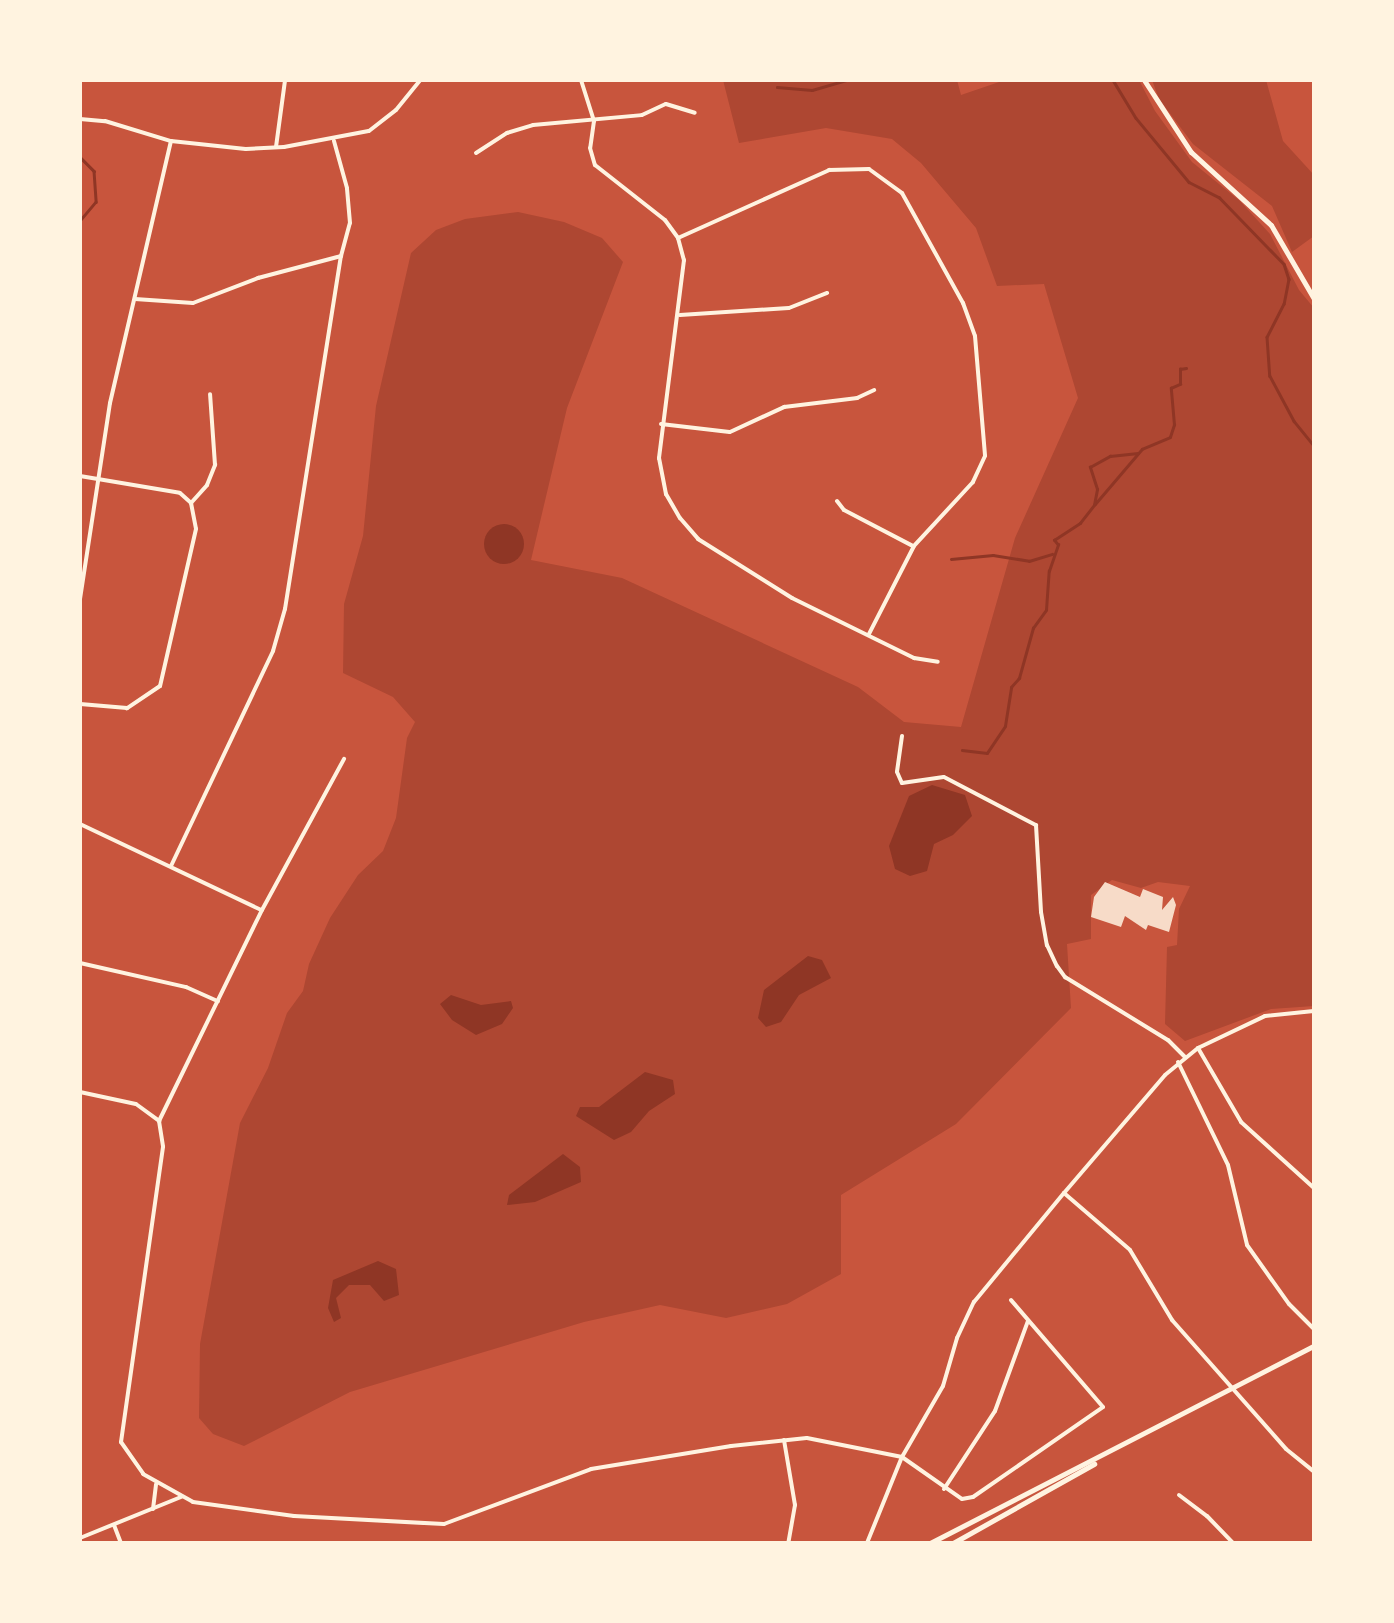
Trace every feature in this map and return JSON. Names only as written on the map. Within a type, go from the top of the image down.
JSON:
[{"type":"main road","points":[[1144,80],[1191,152],[1271,225],[1314,298]]},
{"type":"main road","points":[[930,1543],[1314,1346]]},
{"type":"main road","points":[[953,1543],[1080,1474],[1100,1459]]},
{"type":"street","points":[[276,147],[285,80]]},
{"type":"street","points":[[80,119],[106,121],[172,141],[276,147],[334,141],[354,138],[383,122],[420,80]]},
{"type":"street","points":[[581,80],[594,121],[592,158],[600,172],[654,210],[678,238],[684,260],[680,315],[661,424],[659,458],[666,494],[698,538],[792,598],[914,658],[938,662]]},
{"type":"street","points":[[476,153],[520,128],[642,115],[666,104],[695,113]]},
{"type":"street","points":[[80,598],[98,478],[172,141]]},
{"type":"street","points":[[172,866],[272,651],[285,609],[350,208],[334,141]]},
{"type":"street","points":[[678,238],[839,168],[870,169],[902,193],[969,317],[985,456],[973,482],[914,546],[869,634]]},
{"type":"street","points":[[135,299],[193,303],[258,278],[341,256]]},
{"type":"street","points":[[680,315],[789,308],[827,292]]},
{"type":"street","points":[[661,424],[730,432],[784,406],[857,398],[874,390]]},
{"type":"street","points":[[190,503],[208,486],[215,465],[210,394]]},
{"type":"street","points":[[80,476],[166,488],[190,503],[196,528],[160,686],[127,708],[80,704]]},
{"type":"street","points":[[837,501],[844,510],[914,546]]},
{"type":"street","points":[[902,736],[897,772],[902,783],[944,777],[1036,825],[1041,912],[1047,946],[1057,966],[1065,977],[1168,1040],[1186,1057]]},
{"type":"street","points":[[344,758],[262,910],[159,1121],[163,1147],[121,1431],[125,1454],[156,1483],[180,1497],[232,1510],[444,1524],[590,1469],[784,1440],[823,1440],[902,1457],[962,1499],[972,1497],[1103,1407],[1011,1300]]},
{"type":"street","points":[[80,824],[262,910]]},
{"type":"street","points":[[80,963],[186,987],[218,1001]]},
{"type":"street","points":[[867,1543],[902,1457],[944,1386],[957,1338],[974,1302],[1064,1193],[1178,1062],[1198,1048],[1265,1016],[1314,1011]]},
{"type":"street","points":[[1198,1048],[1235,1114],[1314,1188]]},
{"type":"street","points":[[1178,1062],[1223,1152],[1248,1245],[1289,1304],[1314,1329]]},
{"type":"street","points":[[80,1092],[136,1104],[159,1121]]},
{"type":"street","points":[[1064,1193],[1130,1250],[1164,1312],[1293,1456],[1314,1472]]},
{"type":"street","points":[[944,1488],[995,1411],[1028,1321]]},
{"type":"street","points":[[784,1440],[796,1506],[788,1543]]},
{"type":"street","points":[[153,1509],[156,1483]]},
{"type":"street","points":[[1179,1495],[1233,1543]]},
{"type":"street","points":[[80,1538],[180,1497]]},
{"type":"street","points":[[114,1525],[121,1543]]},
{"type":"shaded area","points":[[723,80],[957,80],[961,95],[1005,80],[1139,80],[1155,111],[1192,162],[1240,201],[1270,234],[1299,290],[1314,308],[1314,1006],[1271,1009],[1185,1041],[1165,1024],[1167,947],[1177,945],[1179,909],[1190,886],[1158,882],[1141,888],[1112,880],[1091,895],[1091,939],[1067,944],[1071,1008],[956,1124],[841,1195],[841,1274],[787,1304],[726,1318],[660,1305],[584,1322],[350,1392],[244,1446],[213,1434],[199,1418],[200,1344],[240,1123],[268,1068],[287,1013],[303,991],[309,964],[330,918],[358,875],[383,851],[396,818],[407,738],[415,722],[393,697],[343,673],[344,604],[363,536],[376,406],[411,253],[436,230],[465,219],[518,212],[564,222],[602,238],[623,262],[567,408],[531,560],[622,578],[858,687],[904,722],[961,727],[1015,538],[1078,398],[1044,284],[997,286],[976,228],[921,163],[892,139],[826,128],[739,143]]},
{"type":"shaded area","points":[[1152,80],[1266,80],[1283,141],[1314,175],[1314,236],[1292,252],[1272,206],[1193,144],[1159,99]]},
{"type":"shaded area","points":[[504,524],[518,530],[524,544],[518,558],[504,564],[490,558],[484,544],[490,530]]},
{"type":"shaded area","points":[[932,785],[965,795],[972,816],[953,835],[934,844],[927,871],[910,876],[895,869],[889,846],[909,796]]},
{"type":"shaded area","points":[[808,956],[822,960],[831,978],[799,995],[781,1022],[766,1027],[758,1018],[764,990]]},
{"type":"shaded area","points":[[451,995],[481,1005],[511,1001],[513,1008],[502,1024],[476,1035],[452,1020],[440,1004]]},
{"type":"shaded area","points":[[645,1072],[673,1080],[675,1094],[649,1111],[631,1132],[614,1140],[576,1116],[580,1107],[599,1107]]},
{"type":"shaded area","points":[[563,1154],[580,1167],[581,1182],[535,1202],[507,1205],[509,1195]]},
{"type":"shaded area","points":[[378,1261],[396,1269],[399,1295],[384,1301],[370,1285],[349,1285],[336,1298],[341,1318],[334,1322],[328,1308],[333,1280]]},
{"type":"building","points":[[1105,882],[1140,897],[1143,889],[1163,897],[1162,910],[1173,897],[1176,905],[1169,932],[1148,925],[1146,930],[1125,916],[1121,927],[1091,917],[1094,897]]},
{"type":"waterway","points":[[777,87],[812,90],[847,80]]},
{"type":"waterway","points":[[1113,80],[1136,118],[1189,182],[1219,197],[1284,264],[1289,279],[1284,304],[1267,337],[1270,376],[1294,421],[1314,446]]},
{"type":"waterway","points":[[80,157],[94,171],[96,202],[80,221]]},
{"type":"waterway","points":[[1095,504],[1142,449],[1170,437],[1174,425],[1171,388],[1180,384],[1180,369],[1186,368]]},
{"type":"waterway","points":[[962,750],[987,753],[1005,726],[1011,687],[1019,678],[1033,628],[1046,610],[1049,571],[1058,545],[1054,540],[1080,523],[1094,505],[1097,489],[1090,467],[1110,456],[1138,453]]},
{"type":"waterway","points":[[951,559],[993,555],[1029,561],[1052,554]]}]
